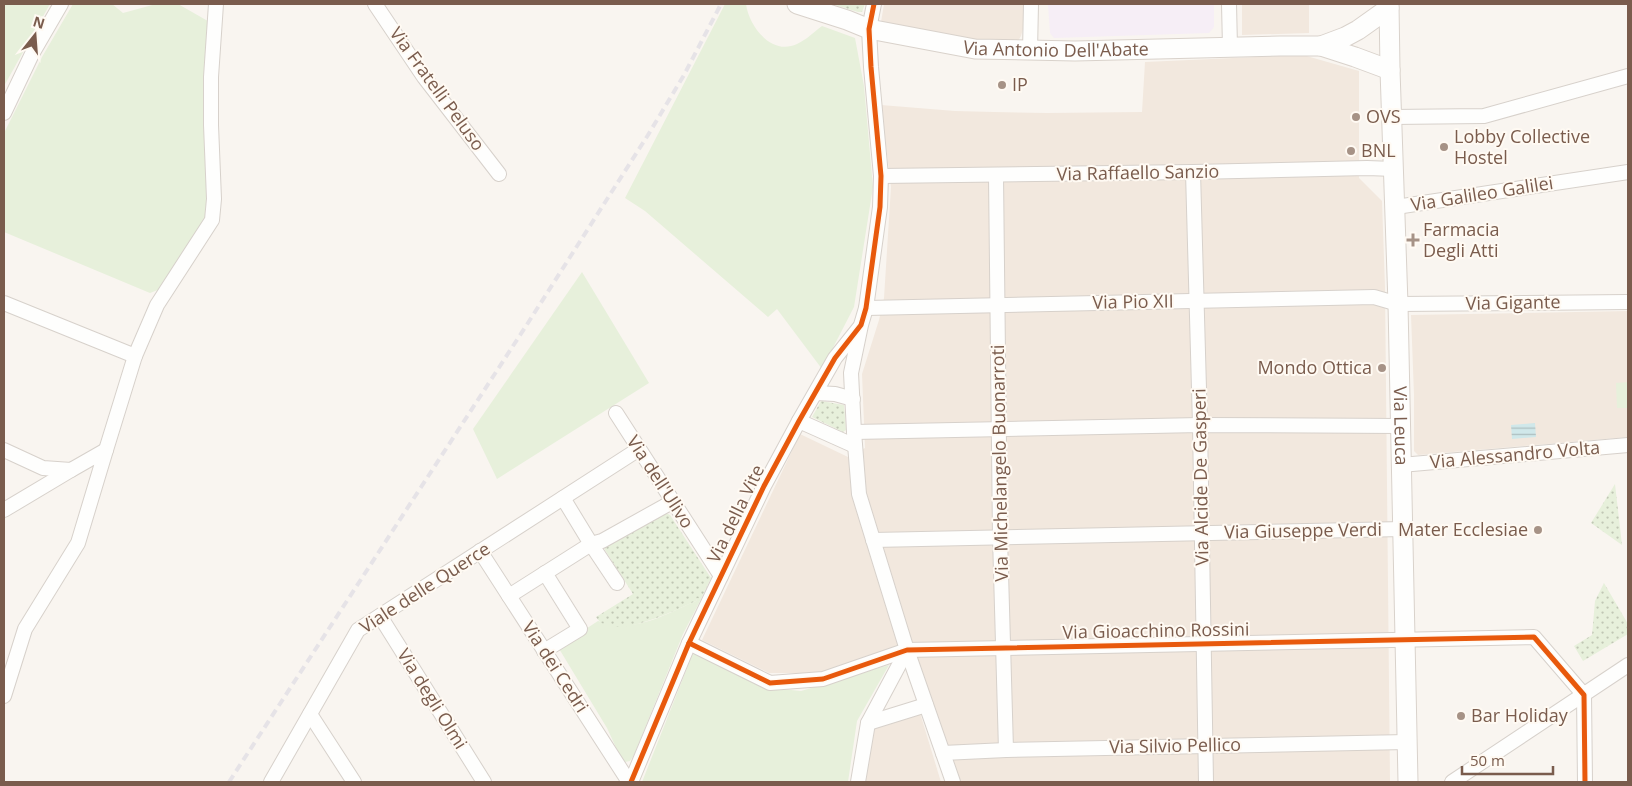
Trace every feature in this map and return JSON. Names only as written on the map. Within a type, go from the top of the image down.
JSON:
[{"type":"main road","name":"Via Antonio Dell'Abate","points":[[797,4],[869,29],[976,49],[1075,51],[1321,46],[1355,56],[1390,70]]},
{"type":"main road","name":"Via Antonio Dell'Abate","points":[[1321,46],[1344,37],[1389,6]]},
{"type":"main road","name":"Via Leuca","points":[[1389,6],[1396,207],[1408,782]]},
{"type":"street","points":[[4,113],[32,54],[61,4]]},
{"type":"street","points":[[4,696],[25,629],[78,543],[136,356],[157,305],[212,220],[214,199],[211,77],[216,4]]},
{"type":"street","name":"Via Fratelli Peluso","points":[[375,4],[424,76],[499,174]]},
{"type":"street","points":[[874,4],[869,29],[881,176],[880,207],[866,308],[851,373],[859,494],[907,650],[953,782]]},
{"type":"street","points":[[1030,51],[1031,4]]},
{"type":"street","points":[[1229,4],[1230,47]]},
{"type":"street","points":[[1392,117],[1484,116],[1628,76]]},
{"type":"street","name":"Via Raffaello Sanzio","points":[[881,176],[1394,169]]},
{"type":"street","name":"Via Alcide De Gasperi","points":[[1193,172],[1200,425],[1206,782]]},
{"type":"street","name":"Via Galileo Galilei","points":[[1396,207],[1628,172]]},
{"type":"street","name":"Via Michelangelo Buonarroti","points":[[996,175],[998,429],[1006,750]]},
{"type":"street","name":"Via Pio XII","points":[[866,308],[1374,297],[1398,304]]},
{"type":"street","name":"Via Gigante","points":[[1398,304],[1628,302]]},
{"type":"street","points":[[4,303],[136,356]]},
{"type":"street","name":"Via della Vite","points":[[630,782],[689,643],[764,486],[835,358],[861,325]]},
{"type":"street","points":[[816,393],[835,394],[853,399]]},
{"type":"street","name":"Via dell'Ulivo","points":[[616,413],[721,576]]},
{"type":"street","points":[[799,421],[854,439],[998,429],[1200,425],[1400,426]]},
{"type":"street","name":"Via Alessandro Volta","points":[[1401,465],[1628,445]]},
{"type":"street","name":"Viale delle Querce","points":[[271,782],[358,630],[639,449]]},
{"type":"street","points":[[4,450],[44,468],[71,470]]},
{"type":"street","points":[[4,510],[106,450]]},
{"type":"street","points":[[563,498],[617,583]]},
{"type":"street","points":[[509,596],[591,544],[602,541],[672,502]]},
{"type":"street","name":"Via Giuseppe Verdi","points":[[874,540],[1403,529]]},
{"type":"street","name":"Via dei Cedri","points":[[480,551],[630,782]]},
{"type":"street","points":[[544,650],[580,629],[545,573]]},
{"type":"street","name":"Via degli Olmi","points":[[380,616],[484,782]]},
{"type":"street","name":"Via Gioacchino Rossini","points":[[907,650],[1534,637],[1584,694]]},
{"type":"street","points":[[689,643],[770,683],[823,679],[907,650]]},
{"type":"street","points":[[858,782],[868,723],[907,650]]},
{"type":"street","points":[[1452,782],[1628,665]]},
{"type":"street","points":[[1614,674],[1628,675]]},
{"type":"street","points":[[1584,694],[1585,782]]},
{"type":"street","points":[[868,723],[926,705]]},
{"type":"street","points":[[310,714],[354,782]]},
{"type":"street","name":"Via Silvio Pellico","points":[[943,753],[1006,750],[1408,742]]},
{"type":"shaded area","points":[[884,4],[1024,4],[1024,25],[1018,41],[953,40],[881,22]]},
{"type":"shaded area","points":[[1048,4],[1214,4],[1214,27],[1209,33],[1054,38],[1050,33]]},
{"type":"shaded area","points":[[1242,4],[1309,4],[1309,33],[1242,35]]},
{"type":"shaded area","points":[[1303,55],[1359,71],[1359,178],[1382,201],[1385,287],[1390,782],[961,782],[915,656],[820,673],[769,673],[702,640],[800,434],[848,457],[865,448],[862,374],[884,298],[891,187],[881,105],[955,111],[1047,113],[1142,112],[1145,62]]},
{"type":"shaded area","points":[[1628,311],[1628,437],[1418,455],[1414,451],[1411,315]]},
{"type":"shaded area","points":[[920,713],[941,782],[863,782],[869,728]]},
{"type":"green space","points":[[4,4],[50,4],[4,86]]},
{"type":"green space","points":[[73,4],[112,4],[123,13],[156,4],[178,4],[213,24],[205,75],[206,186],[210,202],[203,225],[163,288],[150,293],[4,232],[4,133],[42,57]]},
{"type":"green space","points":[[725,4],[746,4],[752,21],[763,37],[778,46],[787,47],[797,44],[822,26],[855,38],[864,86],[873,187],[854,307],[822,369],[777,309],[768,317],[645,211],[625,198]]},
{"type":"green space","points":[[832,4],[865,4],[862,12],[858,12]]},
{"type":"green space","points":[[582,272],[649,383],[497,479],[473,429]]},
{"type":"green space","points":[[1628,382],[1628,408],[1617,408],[1616,383]]},
{"type":"green space","points":[[821,401],[844,405],[846,430],[843,432],[812,417]]},
{"type":"green space","points":[[1615,484],[1622,545],[1591,523]]},
{"type":"green space","points":[[664,512],[670,515],[711,578],[701,599],[697,598],[696,601],[659,617],[629,626],[615,627],[604,624],[596,617],[633,594],[605,550],[605,547]]},
{"type":"green space","points":[[1604,583],[1628,624],[1628,634],[1583,661],[1574,646],[1592,635],[1595,601]]},
{"type":"green space","points":[[697,597],[701,599],[683,634],[634,755],[630,761],[625,762],[619,754],[607,728],[558,647],[598,621],[624,625],[637,624],[672,612],[696,601]]},
{"type":"green space","points":[[693,653],[762,687],[801,691],[889,665],[857,721],[848,782],[642,782]]},
{"type":"water","points":[[1535,423],[1536,437],[1512,439],[1511,425]]},
{"type":"railway","points":[[229,782],[648,135],[684,75],[721,4]]},
{"type":"cycle path","points":[[631,782],[689,643],[764,486],[835,358],[861,325],[866,308],[880,207],[881,176],[869,29],[874,4]]},
{"type":"cycle path","points":[[689,643],[770,683],[823,679],[907,650],[1534,637],[1584,695],[1585,782]]},
{"type":"place","name":"IP","points":[[1002,85]]},
{"type":"place","name":"OVS","points":[[1356,117]]},
{"type":"place","name":"Lobby Collective Hostel","points":[[1444,147]]},
{"type":"place","name":"BNL","points":[[1351,151]]},
{"type":"place","name":"Farmacia Degli Atti","points":[[1413,240]]},
{"type":"place","name":"Mondo Ottica","points":[[1382,368]]},
{"type":"place","name":"Mater Ecclesiae","points":[[1538,530]]},
{"type":"place","name":"Bar Holiday","points":[[1461,716]]}]
